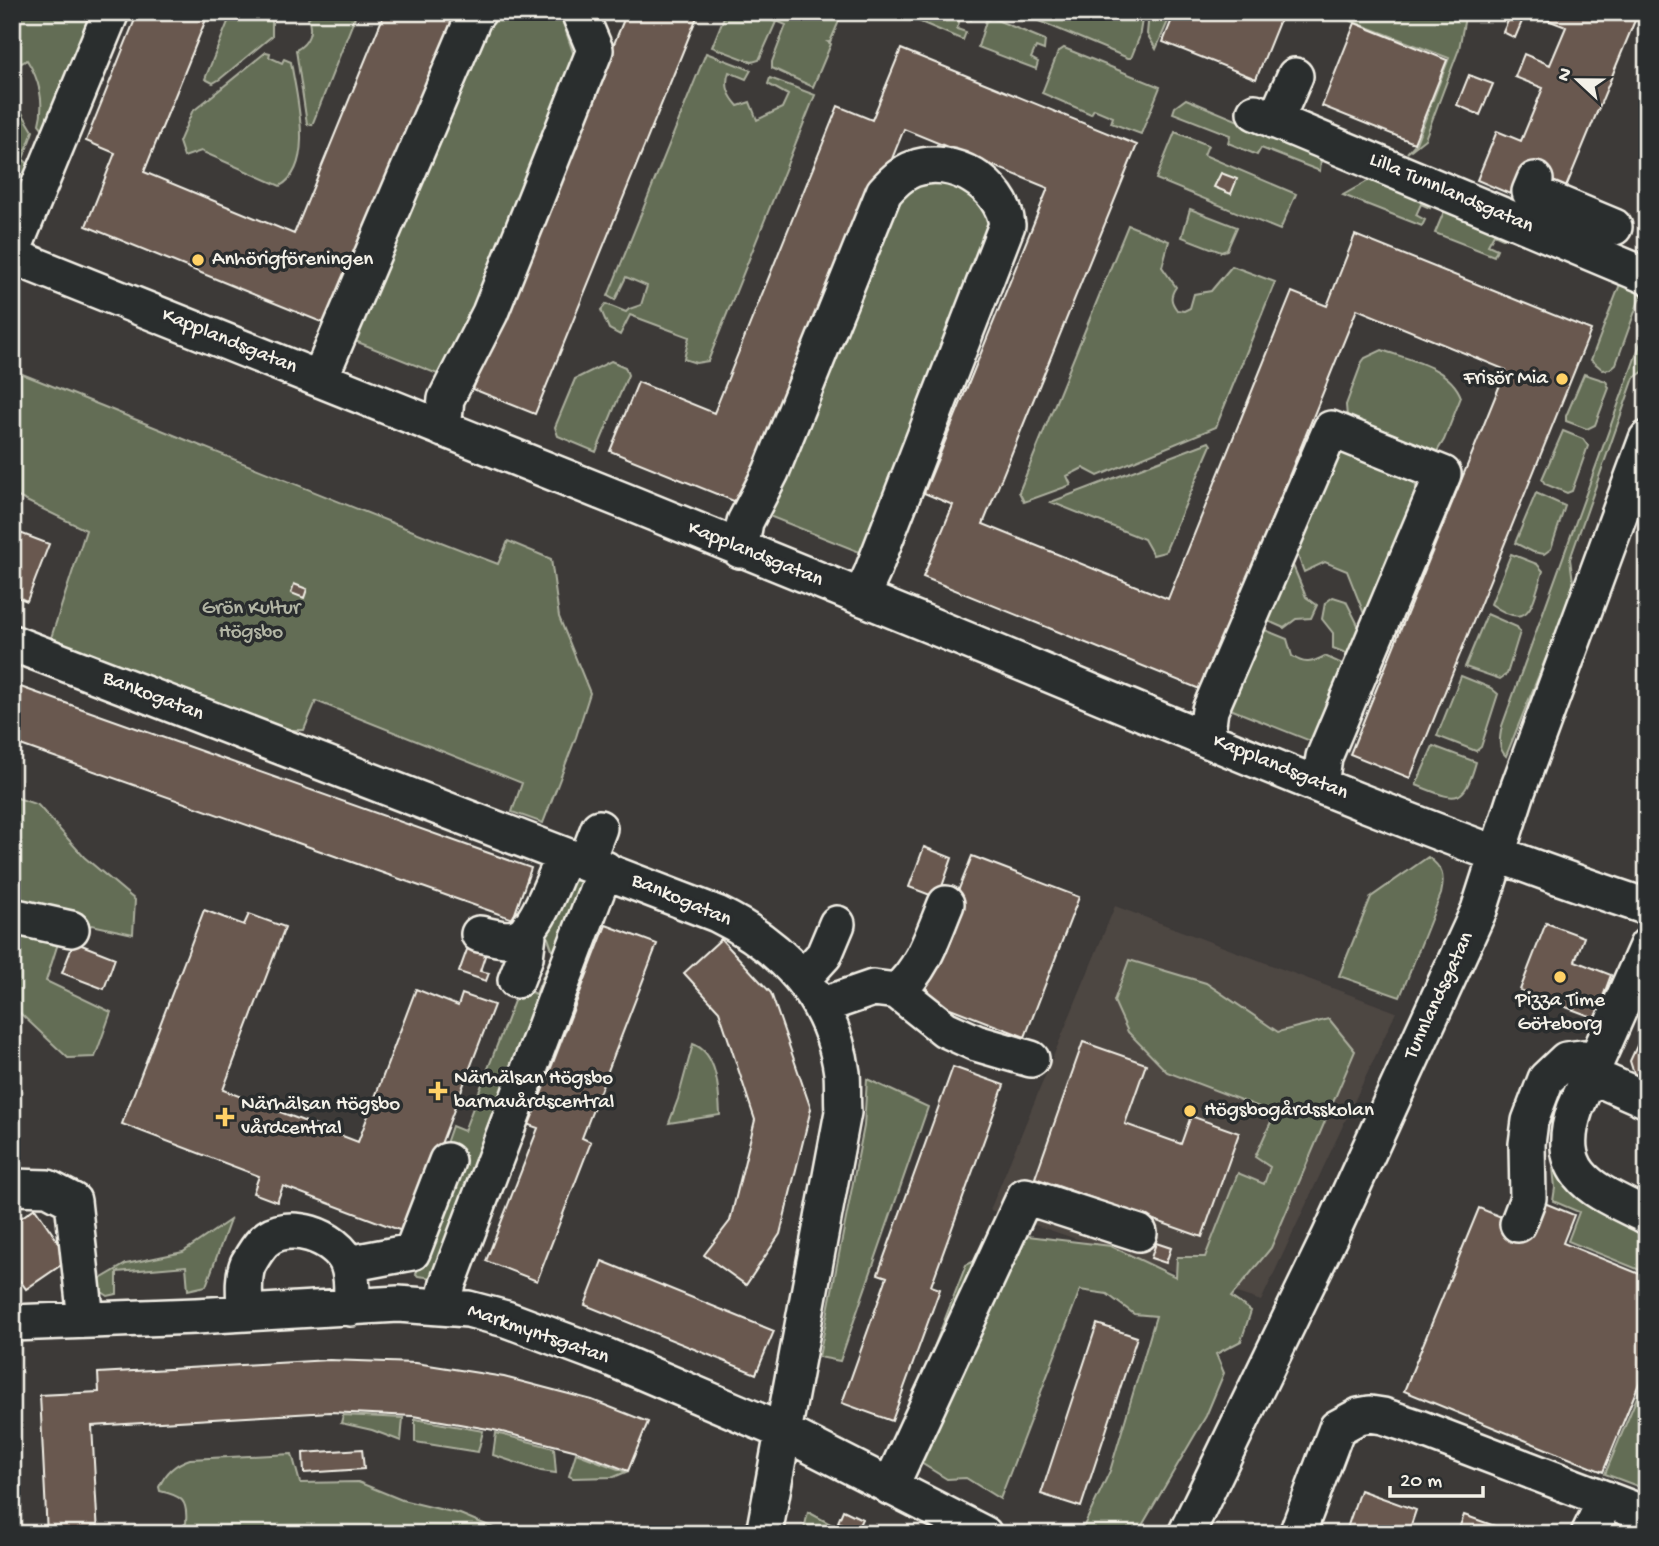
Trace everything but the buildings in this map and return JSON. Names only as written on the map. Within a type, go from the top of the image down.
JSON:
[{"type":"street","points":[[12,254],[111,12]]},
{"type":"street","points":[[320,378],[478,12]]},
{"type":"street","points":[[443,429],[446,399],[490,313],[595,50],[579,12]]},
{"type":"street","name":"Lilla Tunnlandsgatan","points":[[1295,76],[1265,117],[1436,174],[1647,276]]},
{"type":"street","points":[[740,550],[745,522],[771,472],[884,192],[911,169],[928,165],[945,166],[967,174],[986,184],[998,197],[1006,212],[1007,225],[872,573],[860,597]]},
{"type":"street","points":[[1535,180],[1530,192],[1614,227]]},
{"type":"street","name":"Kapplandsgatan","points":[[12,254],[1320,785],[1497,855],[1647,906]]},
{"type":"street","points":[[1206,739],[1210,710],[1331,429],[1443,474],[1324,757],[1320,785]]},
{"type":"street","name":"Tunnlandsgatan","points":[[1186,1534],[1347,1198],[1479,910],[1517,792],[1647,439]]},
{"type":"street","name":"Bankogatan","points":[[12,643],[583,867],[730,920],[777,952],[812,992],[832,1034],[842,1074],[843,1112],[764,1534]]},
{"type":"street","points":[[443,1306],[448,1283],[583,867],[599,828]]},
{"type":"street","points":[[479,934],[504,939],[518,937],[529,927],[543,905],[583,867]]},
{"type":"street","points":[[897,991],[912,978],[946,904]]},
{"type":"street","points":[[12,916],[71,929]]},
{"type":"street","points":[[837,924],[812,992],[873,988],[897,991],[945,1029],[975,1043],[1031,1059]]},
{"type":"street","points":[[516,980],[526,957],[529,927]]},
{"type":"street","points":[[1647,946],[1574,1109],[1567,1133],[1574,1167],[1590,1184],[1647,1216]]},
{"type":"street","points":[[1518,1224],[1528,1198],[1527,1144],[1530,1121],[1546,1079],[1566,1060],[1583,1058],[1593,1068],[1647,1100]]},
{"type":"street","points":[[348,1264],[412,1252],[447,1161]]},
{"type":"street","points":[[12,1187],[48,1188],[73,1201],[86,1320]]},
{"type":"street","points":[[890,1487],[1025,1196],[1139,1233]]},
{"type":"street","points":[[245,1313],[247,1266],[264,1240],[281,1233],[299,1232],[323,1238],[342,1254],[348,1264],[352,1282],[351,1308]]},
{"type":"street","name":"Markmyntsgatan","points":[[12,1322],[398,1304],[468,1309],[506,1319],[608,1357],[784,1432],[984,1534]]},
{"type":"street","points":[[1297,1534],[1337,1429],[1346,1421],[1370,1414],[1424,1414],[1606,1499],[1647,1515]]},
{"type":"street","points":[[1589,1534],[1606,1499]]},
{"type":"shaded area","name":"Högsbogårdsskolan","points":[[1115,906],[1396,1012],[1261,1301],[990,1210]]},
{"type":"green space","points":[[12,12],[95,12],[46,133],[39,124],[41,99],[31,67],[27,60],[12,68]]},
{"type":"green space","points":[[232,12],[279,12],[272,21],[272,36],[213,83],[205,79]]},
{"type":"green space","points":[[314,12],[357,12],[312,125],[307,124],[296,50],[309,36],[308,18]]},
{"type":"green space","points":[[504,12],[560,14],[577,64],[450,379],[350,339],[479,25]]},
{"type":"green space","points":[[726,12],[752,12],[776,22],[759,60],[752,62],[712,47]]},
{"type":"green space","points":[[756,12],[843,12],[828,42],[831,44],[813,87],[772,68],[786,25]]},
{"type":"green space","points":[[897,12],[973,12],[971,20],[961,16],[957,29],[966,32],[963,40]]},
{"type":"green space","points":[[1034,12],[1143,14],[1139,38],[1131,58],[1128,58],[1039,21]]},
{"type":"green space","points":[[1149,12],[1172,12],[1156,49],[1147,34]]},
{"type":"green space","points":[[1328,12],[1470,12],[1465,17],[1459,49],[1425,139],[1407,153],[1416,143],[1449,58]]},
{"type":"green space","points":[[992,18],[1045,40],[1044,50],[1036,47],[1031,58],[1038,62],[1036,69],[978,47],[986,21]]},
{"type":"green space","points":[[1064,48],[1160,87],[1141,134],[1111,123],[1113,117],[1094,109],[1091,114],[1042,93],[1058,52]]},
{"type":"green space","points":[[266,52],[270,53],[269,57],[282,63],[284,59],[291,62],[301,129],[298,163],[291,176],[280,186],[201,151],[184,157],[179,142],[192,112]]},
{"type":"green space","points":[[706,53],[751,70],[746,79],[729,72],[727,86],[738,106],[750,102],[757,120],[782,108],[788,95],[768,84],[770,78],[815,95],[708,361],[696,363],[684,359],[689,337],[630,315],[620,335],[609,329],[601,310],[606,304],[626,312],[641,305],[647,286],[626,277],[615,300],[608,296]]},
{"type":"green space","points":[[12,96],[33,131],[23,159],[32,168],[12,206]]},
{"type":"green space","points":[[1186,99],[1313,152],[1321,159],[1320,171],[1261,148],[1257,155],[1228,143],[1230,135],[1173,113],[1175,107]]},
{"type":"green space","points":[[1175,132],[1208,145],[1204,155],[1296,194],[1280,230],[1156,179]]},
{"type":"green space","points":[[933,175],[979,192],[996,229],[862,553],[764,514],[896,191]]},
{"type":"green space","points":[[1375,177],[1431,203],[1430,208],[1421,204],[1416,215],[1425,220],[1422,226],[1343,195]]},
{"type":"green space","points":[[1190,209],[1237,227],[1227,250],[1221,252],[1182,237]]},
{"type":"green space","points":[[1445,209],[1504,233],[1503,238],[1494,234],[1488,245],[1497,249],[1494,256],[1435,233]]},
{"type":"green space","points":[[1128,225],[1169,241],[1162,267],[1176,287],[1172,298],[1177,310],[1190,308],[1194,294],[1211,291],[1232,266],[1275,282],[1216,427],[1098,476],[1083,468],[1067,476],[1071,485],[1024,502],[1019,492]]},
{"type":"green space","points":[[1622,279],[1642,292],[1616,364],[1603,370],[1591,360]]},
{"type":"green space","points":[[1647,325],[1647,369],[1634,378],[1570,559],[1574,589],[1506,756],[1500,746],[1502,726]]},
{"type":"green space","points":[[1382,350],[1428,366],[1448,378],[1456,387],[1461,397],[1436,453],[1347,417],[1346,405],[1362,362]]},
{"type":"green space","points":[[611,361],[625,367],[628,375],[596,452],[558,436],[555,427],[575,379]]},
{"type":"green space","name":"Grön Kultur Högsbo","points":[[12,370],[498,564],[508,541],[551,559],[559,617],[590,693],[543,823],[512,812],[522,783],[316,701],[304,730],[282,730],[51,638],[86,530],[12,494]]},
{"type":"green space","points":[[1584,374],[1606,381],[1609,388],[1595,425],[1587,429],[1566,421]]},
{"type":"green space","points":[[1563,431],[1583,439],[1588,446],[1572,491],[1567,493],[1545,484],[1542,479]]},
{"type":"green space","points":[[1209,442],[1211,445],[1165,552],[1153,555],[1144,539],[1051,502]]},
{"type":"green space","points":[[1342,451],[1411,477],[1417,488],[1417,498],[1368,624],[1347,571],[1325,562],[1304,572],[1292,540],[1331,457]]},
{"type":"green space","points":[[1536,493],[1565,506],[1551,549],[1544,554],[1515,543]]},
{"type":"green space","points":[[1287,551],[1306,597],[1317,605],[1311,618],[1296,619],[1284,628],[1261,618]]},
{"type":"green space","points":[[1511,554],[1537,564],[1543,571],[1528,611],[1514,616],[1491,604]]},
{"type":"green space","points":[[1333,597],[1346,601],[1363,635],[1351,655],[1333,648],[1333,633],[1322,619],[1325,603]]},
{"type":"green space","points":[[1487,614],[1517,627],[1520,632],[1507,674],[1500,679],[1465,667]]},
{"type":"green space","points":[[1260,628],[1287,639],[1292,656],[1300,661],[1312,661],[1325,656],[1347,666],[1318,744],[1225,707]]},
{"type":"green space","points":[[1461,676],[1491,688],[1498,694],[1481,747],[1476,751],[1437,736]]},
{"type":"green space","points":[[1433,746],[1476,762],[1462,793],[1449,796],[1416,785]]},
{"type":"green space","points":[[12,796],[38,805],[84,857],[135,900],[133,934],[92,925],[60,937],[46,981],[111,1012],[95,1057],[68,1058],[20,1013],[12,1015]]},
{"type":"green space","points":[[1428,857],[1442,873],[1441,894],[1400,997],[1339,976],[1371,897]]},
{"type":"green space","points":[[577,880],[590,887],[433,1278],[418,1276],[416,1274],[462,1156],[444,1149],[452,1126],[464,1131],[519,988],[536,994],[553,952],[547,935],[547,924],[570,881]]},
{"type":"green space","points":[[1129,960],[1206,983],[1278,1032],[1329,1019],[1355,1051],[1271,1248],[1231,1297],[1251,1311],[1241,1341],[1216,1354],[1224,1373],[1206,1416],[1137,1534],[1080,1534],[1110,1471],[1156,1316],[1134,1314],[1107,1294],[1080,1290],[1000,1499],[966,1478],[947,1479],[895,1447],[966,1265],[1028,1236],[1111,1246],[1176,1277],[1177,1257],[1205,1257],[1238,1173],[1264,1184],[1270,1167],[1255,1157],[1275,1113],[1167,1072],[1128,1032],[1114,1001]]},
{"type":"green space","points":[[693,1044],[708,1056],[716,1074],[720,1115],[669,1123],[678,1099]]},
{"type":"green space","points":[[867,1079],[928,1107],[840,1361],[819,1357],[864,1126]]},
{"type":"green space","points":[[1561,1166],[1584,1199],[1647,1234],[1647,1273],[1568,1241],[1579,1212],[1553,1201],[1553,1168]]},
{"type":"green space","points":[[230,1220],[206,1286],[188,1290],[186,1266],[117,1272],[117,1294],[108,1296],[99,1290],[97,1281],[126,1264],[183,1252]]},
{"type":"green space","points":[[1647,1373],[1647,1477],[1640,1487],[1605,1474]]},
{"type":"green space","points":[[343,1415],[403,1418],[401,1441],[372,1430],[341,1423]]},
{"type":"green space","points":[[415,1419],[483,1431],[478,1452],[415,1442]]},
{"type":"green space","points":[[496,1433],[554,1448],[556,1473],[541,1471],[493,1455]]},
{"type":"green space","points":[[576,1453],[626,1472],[614,1477],[573,1478],[569,1476]]},
{"type":"green space","points":[[292,1454],[300,1483],[358,1482],[402,1500],[460,1514],[508,1534],[172,1534],[186,1523],[186,1509],[182,1500],[160,1491],[159,1487],[175,1466],[190,1459]]},
{"type":"green space","points":[[808,1512],[849,1534],[803,1534]]},
{"type":"place","name":"Anhörigföreningen","points":[[198,260]]},
{"type":"place","name":"Frisör Mia","points":[[1562,379]]},
{"type":"place","name":"Pizza Time Göteborg","points":[[1560,977]]},
{"type":"place","name":"Närhälsan Högsbo barnavårdscentral","points":[[438,1091]]},
{"type":"place","name":"Högsbogårdsskolan","points":[[1190,1111]]},
{"type":"place","name":"Närhälsan Högsbo vårdcentral","points":[[225,1117]]}]
